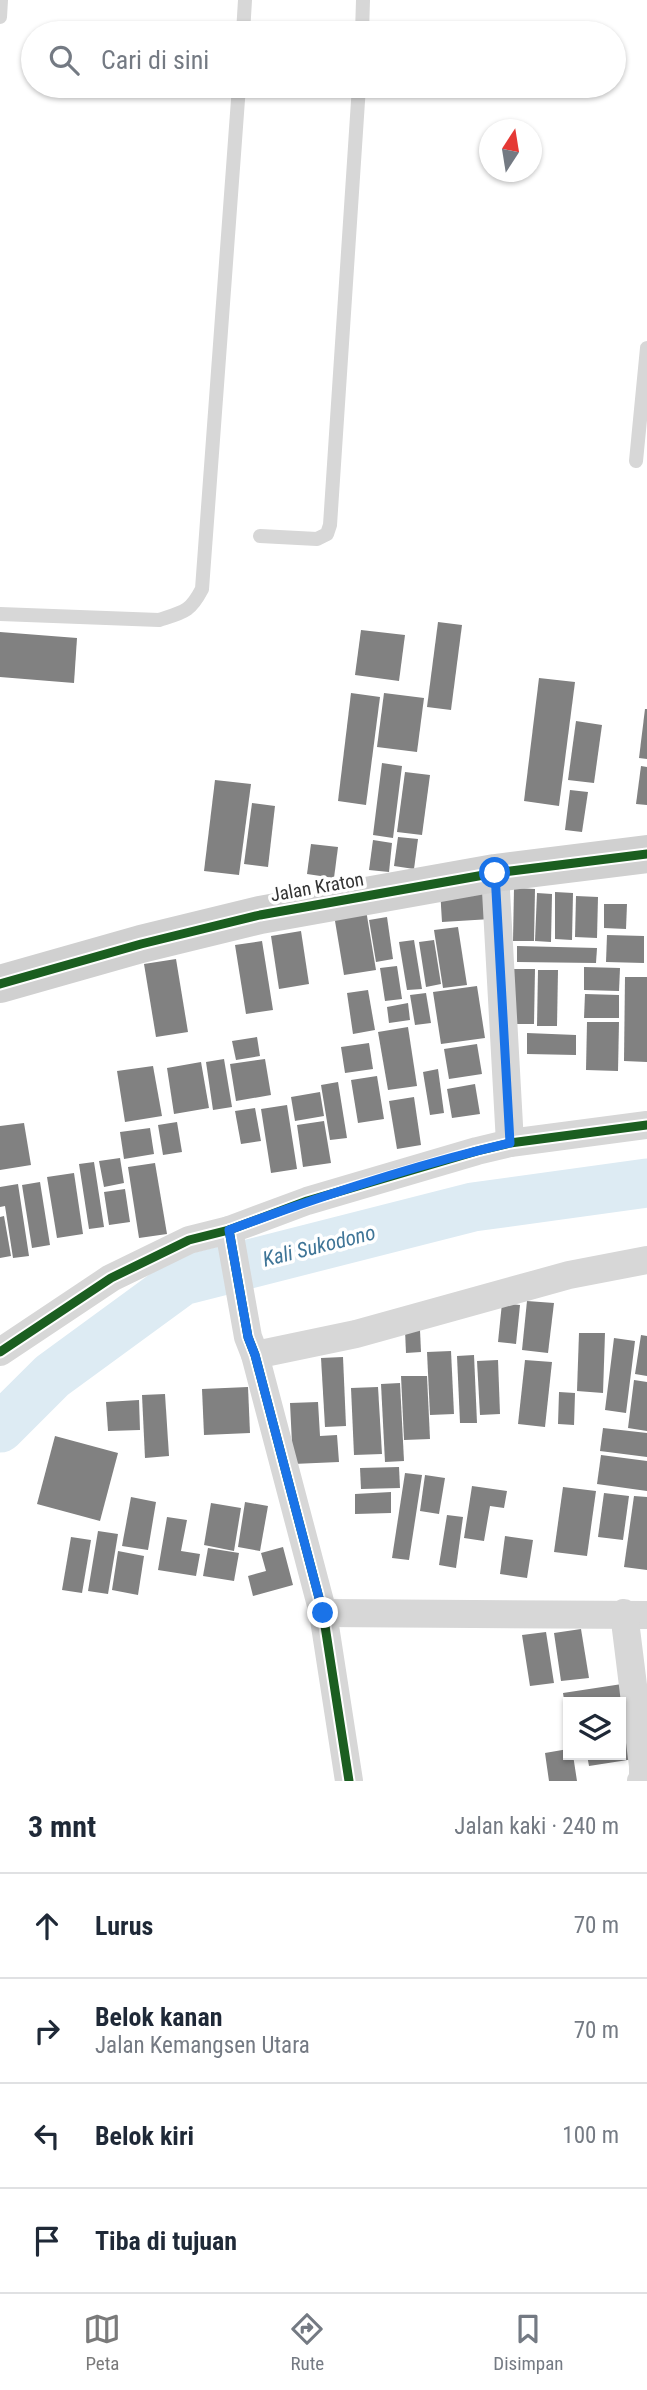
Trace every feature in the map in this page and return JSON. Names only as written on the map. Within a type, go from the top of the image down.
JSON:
[{"type":"street","name":"Jalan Kraton","points":[[0,984],[141,944],[260,915],[495,873],[647,854]]},
{"type":"street","points":[[495,873],[510,1143]]},
{"type":"street","points":[[0,1352],[111,1278],[189,1240],[231,1242],[307,1201],[477,1151],[510,1143],[647,1125]]},
{"type":"street","points":[[231,1242],[252,1346],[323,1613],[349,1781]]},
{"type":"street","points":[[252,1346],[356,1334],[569,1275],[647,1260]]},
{"type":"street","points":[[323,1613],[636,1614],[643,1766],[641,1781]]},
{"type":"lane","points":[[0,17],[1,0]]},
{"type":"lane","points":[[243,21],[244,0]]},
{"type":"lane","points":[[362,21],[363,0]]},
{"type":"lane","points":[[0,614],[159,620],[194,605],[202,589],[238,98]]},
{"type":"lane","points":[[260,536],[317,539],[327,534],[330,526],[358,98]]},
{"type":"lane","points":[[636,461],[647,348]]},
{"type":"building","points":[[438,622],[462,625],[451,710],[427,707]]},
{"type":"building","points":[[361,630],[405,635],[399,681],[355,675]]},
{"type":"building","points":[[0,632],[77,638],[74,683],[0,677]]},
{"type":"building","points":[[539,678],[575,682],[559,806],[524,801]]},
{"type":"building","points":[[351,693],[380,697],[366,805],[338,801]]},
{"type":"building","points":[[384,693],[424,698],[417,752],[377,747]]},
{"type":"building","points":[[647,709],[647,759],[639,758]]},
{"type":"building","points":[[576,721],[602,725],[594,783],[568,780]]},
{"type":"building","points":[[382,763],[402,766],[393,838],[373,835]]},
{"type":"building","points":[[641,766],[647,767],[647,805],[636,804]]},
{"type":"building","points":[[405,772],[430,775],[422,835],[397,832]]},
{"type":"building","points":[[215,780],[251,784],[239,875],[204,871]]},
{"type":"building","points":[[570,790],[588,792],[582,832],[565,830]]},
{"type":"building","points":[[252,803],[275,806],[268,867],[244,864]]},
{"type":"building","points":[[398,837],[418,839],[414,869],[394,866]]},
{"type":"building","points":[[373,840],[392,843],[389,872],[369,870]]},
{"type":"building","points":[[311,844],[338,847],[334,878],[307,874]]},
{"type":"building","points":[[490,886],[491,919],[442,922],[440,889]]},
{"type":"building","points":[[514,888],[535,889],[534,941],[513,941]]},
{"type":"building","points":[[555,892],[573,893],[572,940],[555,939]]},
{"type":"building","points":[[537,893],[552,894],[551,942],[535,941]]},
{"type":"building","points":[[576,896],[598,897],[597,938],[575,937]]},
{"type":"building","points":[[604,904],[627,904],[626,929],[604,928]]},
{"type":"building","points":[[366,910],[376,970],[344,975],[334,915]]},
{"type":"building","points":[[387,917],[393,959],[376,962],[369,920]]},
{"type":"building","points":[[458,927],[467,985],[443,988],[434,930]]},
{"type":"building","points":[[301,931],[309,984],[279,989],[271,936]]},
{"type":"building","points":[[607,935],[644,936],[644,963],[606,962]]},
{"type":"building","points":[[414,940],[422,989],[407,990],[399,942]]},
{"type":"building","points":[[434,940],[441,984],[426,987],[419,942]]},
{"type":"building","points":[[262,941],[273,1010],[246,1014],[235,945]]},
{"type":"building","points":[[517,946],[597,948],[596,963],[517,962]]},
{"type":"building","points":[[176,959],[188,1032],[156,1037],[144,964]]},
{"type":"building","points":[[397,966],[402,999],[385,1001],[380,968]]},
{"type":"building","points":[[584,967],[620,968],[619,991],[584,990]]},
{"type":"building","points":[[513,969],[535,969],[534,1024],[512,1024]]},
{"type":"building","points":[[538,970],[558,970],[557,1026],[537,1026]]},
{"type":"building","points":[[625,977],[647,977],[647,1062],[624,1061]]},
{"type":"building","points":[[477,986],[485,1038],[441,1044],[433,992]]},
{"type":"building","points":[[368,990],[375,1030],[353,1034],[347,993]]},
{"type":"building","points":[[426,993],[431,1023],[415,1025],[410,995]]},
{"type":"building","points":[[585,994],[619,995],[619,1018],[584,1018]]},
{"type":"building","points":[[408,1003],[410,1020],[389,1023],[387,1007]]},
{"type":"building","points":[[587,1022],[619,1022],[618,1071],[586,1070]]},
{"type":"building","points":[[408,1027],[417,1086],[388,1090],[378,1032]]},
{"type":"building","points":[[527,1033],[576,1035],[576,1055],[527,1054]]},
{"type":"building","points":[[257,1037],[260,1056],[236,1060],[232,1041]]},
{"type":"building","points":[[369,1043],[373,1069],[345,1073],[341,1047]]},
{"type":"building","points":[[477,1044],[482,1074],[449,1079],[444,1049]]},
{"type":"building","points":[[224,1059],[232,1107],[213,1110],[206,1062]]},
{"type":"building","points":[[265,1059],[271,1095],[236,1101],[230,1064]]},
{"type":"building","points":[[201,1062],[209,1108],[174,1114],[167,1068]]},
{"type":"building","points":[[153,1066],[162,1116],[125,1122],[117,1071]]},
{"type":"building","points":[[438,1069],[444,1113],[430,1115],[423,1072]]},
{"type":"building","points":[[377,1076],[384,1119],[358,1123],[351,1080]]},
{"type":"building","points":[[338,1082],[347,1138],[330,1140],[321,1085]]},
{"type":"building","points":[[475,1084],[480,1114],[452,1118],[447,1089]]},
{"type":"building","points":[[320,1092],[324,1116],[295,1121],[291,1097]]},
{"type":"building","points":[[414,1097],[421,1145],[397,1149],[389,1101]]},
{"type":"building","points":[[287,1105],[297,1169],[271,1173],[261,1109]]},
{"type":"building","points":[[255,1108],[261,1141],[241,1144],[235,1111]]},
{"type":"building","points":[[324,1121],[331,1163],[303,1167],[297,1125]]},
{"type":"building","points":[[177,1122],[182,1152],[163,1155],[158,1125]]},
{"type":"building","points":[[24,1123],[31,1165],[0,1170],[0,1126]]},
{"type":"building","points":[[150,1128],[154,1154],[124,1159],[120,1132]]},
{"type":"building","points":[[120,1158],[124,1183],[104,1187],[99,1161]]},
{"type":"building","points":[[94,1162],[104,1227],[89,1229],[79,1164]]},
{"type":"building","points":[[155,1163],[167,1234],[139,1238],[128,1167]]},
{"type":"building","points":[[74,1173],[83,1234],[57,1238],[47,1177]]},
{"type":"building","points":[[40,1182],[50,1245],[32,1248],[22,1185]]},
{"type":"building","points":[[18,1184],[29,1256],[13,1258],[5,1206],[0,1207],[0,1187]]},
{"type":"building","points":[[125,1189],[130,1222],[109,1225],[104,1192]]},
{"type":"building","points":[[4,1216],[11,1256],[0,1258],[0,1217]]},
{"type":"building","points":[[527,1301],[554,1303],[548,1353],[522,1350]]},
{"type":"building","points":[[502,1303],[520,1305],[516,1344],[498,1342]]},
{"type":"building","points":[[405,1330],[420,1330],[421,1352],[406,1353]]},
{"type":"building","points":[[579,1333],[605,1333],[603,1393],[577,1391]]},
{"type":"building","points":[[641,1335],[647,1336],[647,1376],[635,1374]]},
{"type":"building","points":[[614,1338],[635,1341],[626,1413],[605,1410]]},
{"type":"building","points":[[451,1351],[454,1414],[430,1415],[427,1352]]},
{"type":"building","points":[[474,1355],[477,1423],[460,1423],[457,1356]]},
{"type":"building","points":[[343,1357],[346,1426],[325,1427],[321,1358]]},
{"type":"building","points":[[498,1360],[500,1414],[480,1415],[477,1361]]},
{"type":"building","points":[[525,1360],[552,1362],[545,1427],[518,1424]]},
{"type":"building","points":[[401,1376],[427,1376],[430,1439],[404,1440]]},
{"type":"building","points":[[634,1380],[647,1382],[647,1431],[628,1428]]},
{"type":"building","points":[[400,1383],[404,1461],[385,1462],[381,1384]]},
{"type":"building","points":[[248,1387],[250,1433],[204,1435],[202,1389]]},
{"type":"building","points":[[378,1387],[382,1454],[354,1455],[351,1388]]},
{"type":"building","points":[[559,1392],[575,1393],[574,1425],[558,1424]]},
{"type":"building","points":[[165,1394],[169,1456],[145,1458],[142,1395]]},
{"type":"building","points":[[139,1400],[140,1430],[108,1431],[106,1402]]},
{"type":"building","points":[[318,1402],[320,1436],[337,1435],[339,1462],[293,1464],[290,1403]]},
{"type":"building","points":[[603,1428],[647,1433],[647,1457],[600,1451]]},
{"type":"building","points":[[55,1436],[118,1453],[100,1521],[37,1504]]},
{"type":"building","points":[[601,1455],[647,1461],[647,1491],[597,1484]]},
{"type":"building","points":[[399,1467],[400,1488],[361,1489],[360,1468]]},
{"type":"building","points":[[405,1473],[422,1475],[409,1560],[392,1558]]},
{"type":"building","points":[[425,1475],[445,1478],[439,1514],[420,1511]]},
{"type":"building","points":[[472,1486],[507,1491],[504,1508],[490,1506],[484,1541],[464,1538]]},
{"type":"building","points":[[563,1487],[596,1491],[587,1556],[554,1552]]},
{"type":"building","points":[[391,1492],[391,1513],[355,1514],[355,1494]]},
{"type":"building","points":[[604,1493],[629,1496],[623,1540],[598,1537]]},
{"type":"building","points":[[634,1496],[647,1497],[647,1570],[624,1567]]},
{"type":"building","points":[[131,1497],[156,1502],[148,1550],[122,1546]]},
{"type":"building","points":[[245,1502],[268,1506],[260,1551],[238,1547]]},
{"type":"building","points":[[211,1503],[241,1508],[234,1551],[204,1545]]},
{"type":"building","points":[[447,1515],[463,1517],[456,1568],[439,1565]]},
{"type":"building","points":[[167,1517],[187,1520],[181,1551],[200,1554],[196,1576],[158,1570]]},
{"type":"building","points":[[98,1531],[118,1534],[108,1594],[88,1591]]},
{"type":"building","points":[[505,1536],[533,1540],[527,1578],[500,1574]]},
{"type":"building","points":[[71,1537],[91,1540],[82,1593],[62,1590]]},
{"type":"building","points":[[283,1547],[293,1585],[253,1596],[248,1576],[266,1571],[261,1553]]},
{"type":"building","points":[[208,1548],[239,1553],[234,1581],[203,1576]]},
{"type":"building","points":[[118,1551],[144,1556],[138,1595],[112,1590]]},
{"type":"building","points":[[581,1629],[589,1678],[561,1681],[554,1633]]},
{"type":"building","points":[[546,1632],[554,1683],[530,1686],[522,1635]]},
{"type":"building","points":[[622,1684],[624,1697],[564,1697],[563,1693]]},
{"type":"building","points":[[631,1739],[634,1759],[589,1766],[588,1760],[626,1760],[626,1740]]},
{"type":"building","points":[[563,1750],[563,1760],[574,1760],[577,1781],[549,1781],[545,1753]]},
{"type":"waterway","name":"Kali Sukodono","points":[[0,1428],[52,1376],[182,1281],[473,1207],[647,1183]]},
{"type":"cycle path","points":[[0,984],[141,944],[260,915],[495,873],[647,854]]},
{"type":"cycle path","points":[[0,1352],[111,1278],[189,1240],[229,1230],[307,1201],[477,1151],[510,1143],[647,1125]]},
{"type":"cycle path","points":[[229,1230],[248,1337],[323,1613],[349,1781]]},
{"type":"route","points":[[323,1613],[248,1337],[229,1230],[307,1201],[510,1143],[495,873]]}]
